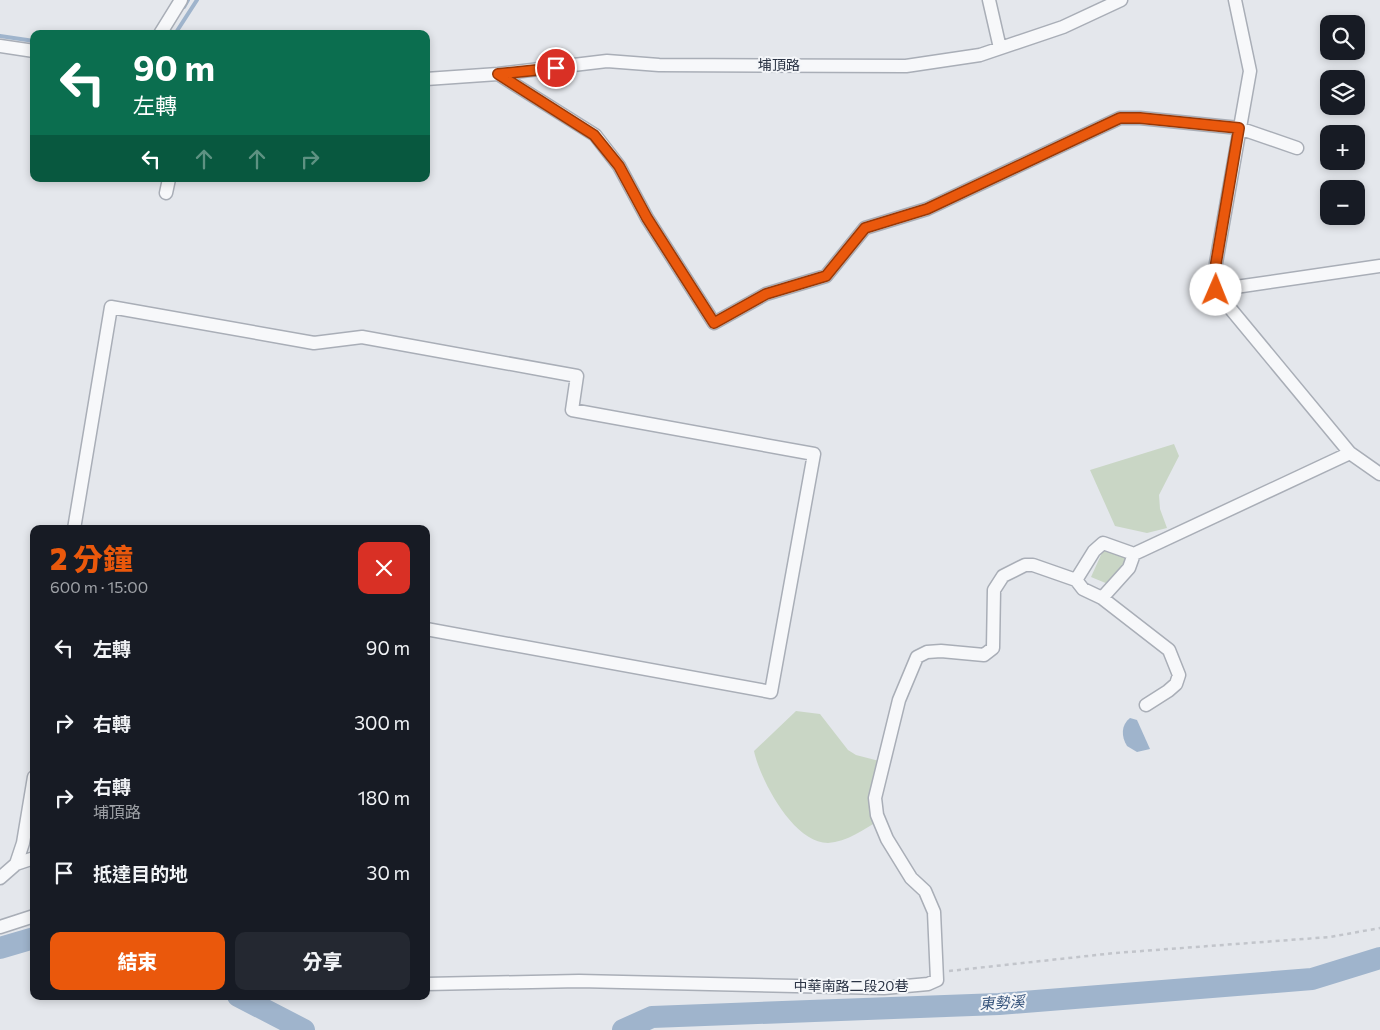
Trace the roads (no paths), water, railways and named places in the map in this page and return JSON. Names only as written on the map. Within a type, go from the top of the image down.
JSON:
[{"type":"street","points":[[162,30],[181,0]]},
{"type":"street","points":[[989,0],[1000,48]]},
{"type":"street","name":"埔頂路","points":[[430,79],[498,74],[608,61],[659,65],[906,66],[980,55],[1064,27],[1122,0]]},
{"type":"street","points":[[1235,0],[1250,71],[1216,263],[1216,290],[1350,453],[1380,474]]},
{"type":"street","points":[[0,46],[30,50]]},
{"type":"street","points":[[498,74],[594,135],[619,166],[647,218],[714,323],[766,294],[826,276],[865,228],[927,209],[1120,118],[1140,118],[1239,128],[1297,148]]},
{"type":"street","points":[[166,193],[168,182]]},
{"type":"street","points":[[1216,290],[1380,266]]},
{"type":"street","points":[[75,525],[111,307],[314,343],[362,337],[577,376],[572,410],[814,454],[771,692],[430,630]]},
{"type":"street","points":[[1146,705],[1176,684],[1179,675],[1175,660],[1169,650],[1102,598],[1083,589],[1076,580],[1094,551],[1103,543],[1134,554],[1350,453]]},
{"type":"street","points":[[1102,598],[1129,568],[1134,554]]},
{"type":"street","name":"中華南路二段20巷","points":[[430,984],[579,981],[884,988],[928,984],[936,980],[934,912],[925,891],[901,864],[887,839],[877,815],[875,798],[900,700],[917,657],[927,652],[984,655],[990,653],[993,648],[994,590],[1003,576],[1025,565],[1033,565],[1076,580]]},
{"type":"street","points":[[16,864],[23,843],[30,801]]},
{"type":"street","points":[[0,878],[16,864],[30,859]]},
{"type":"street","points":[[0,927],[30,917]]},
{"type":"water","points":[[1130,718],[1137,720],[1150,749],[1137,752],[1127,746],[1123,731],[1125,724]]},
{"type":"waterway","points":[[184,7],[188,0]]},
{"type":"waterway","points":[[178,30],[197,0]]},
{"type":"waterway","points":[[0,36],[30,40]]},
{"type":"waterway","name":"東勢溪","points":[[0,948],[30,939]]},
{"type":"waterway","name":"東勢溪","points":[[623,1030],[652,1017],[999,1004],[1312,979],[1380,958]]},
{"type":"waterway","name":"東勢溪","points":[[246,1000],[304,1030]]}]
